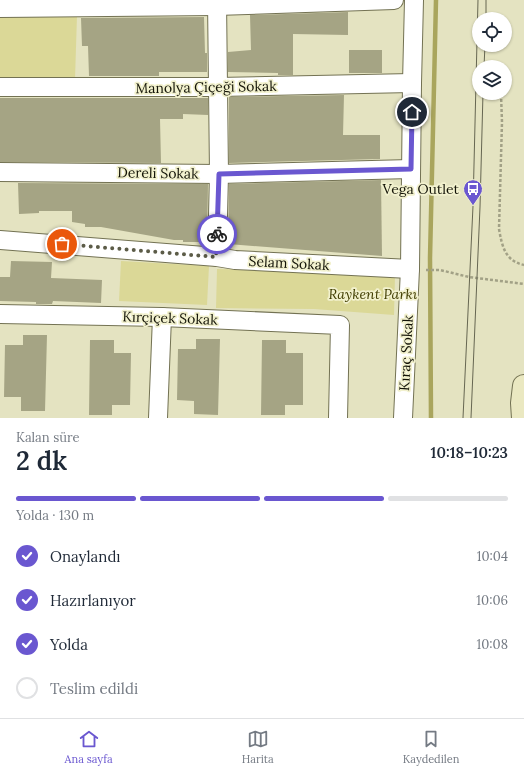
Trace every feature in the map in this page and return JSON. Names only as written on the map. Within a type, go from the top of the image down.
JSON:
[{"type":"street","points":[[0,8],[394,0]]},
{"type":"street","name":"Kıraç Sokak","points":[[403,418],[417,269],[411,169],[414,0]]},
{"type":"street","points":[[216,3],[219,174],[216,257]]},
{"type":"street","name":"Manolya Çiçeği Sokak","points":[[0,88],[218,87],[412,83]]},
{"type":"street","name":"Dereli Sokak","points":[[0,172],[219,174],[411,169]]},
{"type":"street","name":"Selam Sokak","points":[[0,240],[216,257],[235,260],[417,269]]},
{"type":"street","name":"Kırçiçek Sokak","points":[[0,314],[162,316],[340,325],[338,418]]},
{"type":"street","points":[[158,418],[162,316]]},
{"type":"street","points":[[522,418],[524,386]]},
{"type":"path","points":[[501,100],[499,229],[502,246],[508,255],[516,264],[524,266]]},
{"type":"path","points":[[417,269],[440,270],[469,277],[524,284]]},
{"type":"green space","points":[[0,15],[77,15],[75,79],[0,79]]},
{"type":"green space","points":[[121,261],[209,266],[207,305],[119,301]]},
{"type":"green space","name":"Raykent Parkı","points":[[217,269],[315,271],[395,275],[394,315],[314,309],[216,308]]},
{"type":"building","points":[[348,12],[348,35],[293,34],[293,75],[278,75],[278,73],[228,72],[228,52],[251,50],[250,15]]},
{"type":"building","points":[[204,17],[207,72],[159,72],[159,76],[89,76],[88,46],[82,46],[81,18]]},
{"type":"building","points":[[349,50],[382,50],[382,73],[349,73]]},
{"type":"building","points":[[344,95],[343,135],[380,135],[380,159],[229,163],[229,97]]},
{"type":"building","points":[[0,98],[208,98],[208,115],[183,114],[183,119],[160,119],[161,163],[0,162]]},
{"type":"building","points":[[381,180],[382,256],[228,244],[229,184]]},
{"type":"building","points":[[18,183],[208,184],[207,242],[183,242],[183,240],[174,240],[101,227],[85,227],[85,224],[72,222],[72,211],[39,211],[39,213],[19,214]]},
{"type":"building","points":[[11,261],[52,262],[51,278],[102,280],[101,303],[53,301],[52,304],[36,304],[36,302],[0,301],[0,277],[10,277]]},
{"type":"building","points":[[23,335],[47,335],[45,411],[21,411],[21,397],[4,397],[5,345],[23,345]]},
{"type":"building","points":[[196,339],[220,339],[218,415],[194,414],[194,401],[177,400],[178,349],[196,349]]},
{"type":"building","points":[[90,340],[114,340],[114,353],[131,353],[130,405],[112,405],[112,415],[89,415]]},
{"type":"building","points":[[262,340],[286,340],[286,353],[303,353],[303,405],[285,405],[285,415],[261,415]]},
{"type":"waterway","points":[[431,418],[430,258],[436,0]]},
{"type":"tram line","points":[[463,418],[473,206],[478,0]]},
{"type":"tram line","points":[[486,0],[486,12]]},
{"type":"tram line","points":[[484,60],[485,52]]},
{"type":"tram line","points":[[471,418],[483,100]]},
{"type":"way so far","points":[[62,244],[216,257],[217,234]]},
{"type":"place","name":"Vega Outlet","points":[[473,206]]},
{"type":"route","points":[[217,234],[219,174],[411,169],[412,112]]}]
